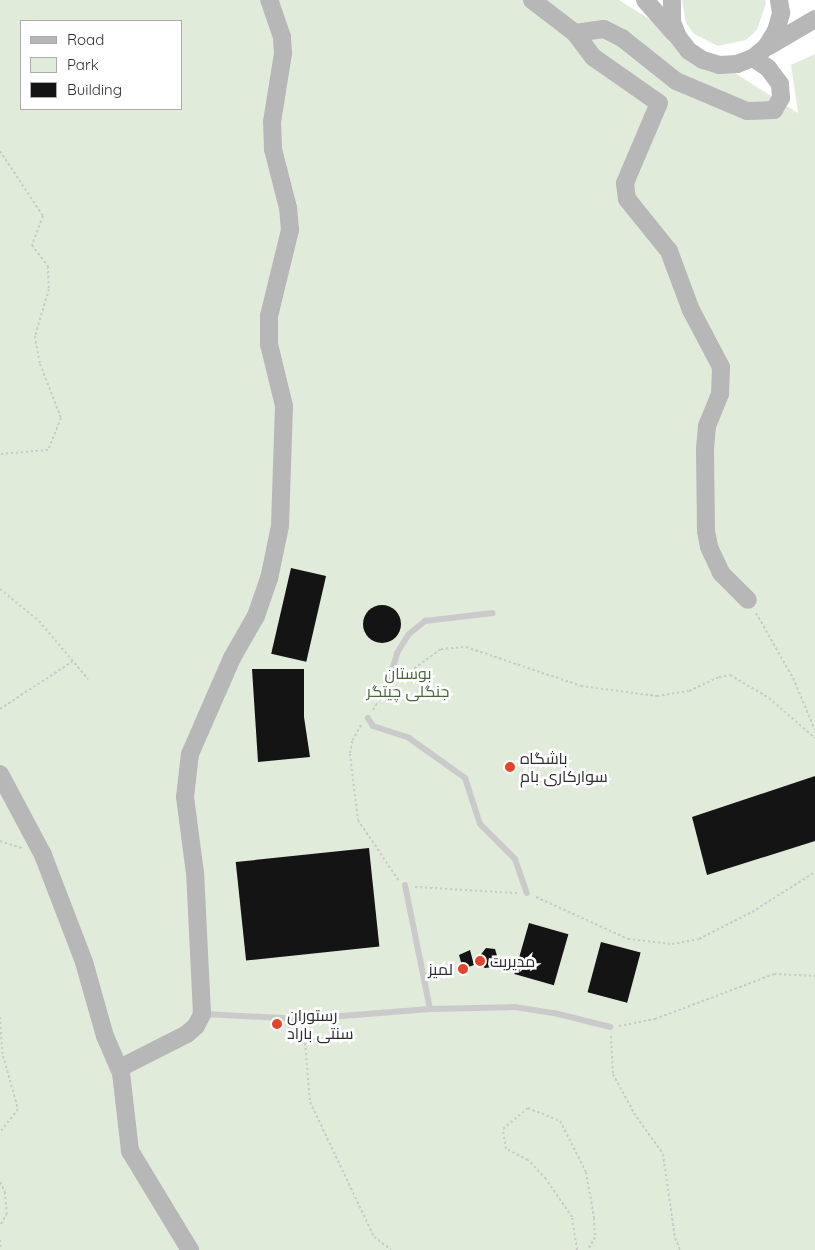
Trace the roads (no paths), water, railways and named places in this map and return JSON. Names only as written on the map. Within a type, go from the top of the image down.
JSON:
[{"type":"street","points":[[120,1068],[187,1034],[202,1014],[195,873],[185,797],[190,754],[227,667],[256,616],[269,579],[280,526],[284,406],[269,344],[269,316],[290,230],[288,208],[273,148],[272,122],[283,52],[282,37],[269,0]]},
{"type":"street","points":[[532,0],[575,33],[593,57],[659,103],[625,183],[627,199],[669,251],[691,310],[721,366],[720,394],[707,426],[705,449],[706,531],[709,547],[721,573],[748,600]]},
{"type":"street","points":[[645,0],[688,51],[703,60],[719,65],[737,64],[815,19]]},
{"type":"street","points":[[672,0],[672,22],[678,37]]},
{"type":"street","points":[[759,53],[776,32],[781,13],[779,0]]},
{"type":"street","points":[[575,33],[604,30],[622,38],[676,81],[747,111],[774,110],[781,98],[780,84],[759,53]]},
{"type":"street","points":[[0,774],[43,855],[84,962],[105,1036],[120,1068],[130,1151],[190,1250]]},
{"type":"lane","points":[[386,690],[398,653],[409,634],[425,621],[493,613]]},
{"type":"lane","points":[[368,718],[373,726],[408,738],[465,778],[480,824],[515,858],[527,893]]},
{"type":"lane","points":[[405,885],[430,1009]]},
{"type":"lane","points":[[202,1014],[304,1018],[430,1009],[515,1008],[554,1013],[610,1027]]},
{"type":"place","name":"باشگاه سوارکاری بام","points":[[510,767]]},
{"type":"place","name":"مدیریت","points":[[480,961]]},
{"type":"place","name":"لمیز","points":[[463,969]]},
{"type":"place","name":"رستوران سنتی باراد","points":[[277,1024]]},
{"type":"park label","name":"بوستان جنگلی چیتگر","points":[[408,682]]}]
